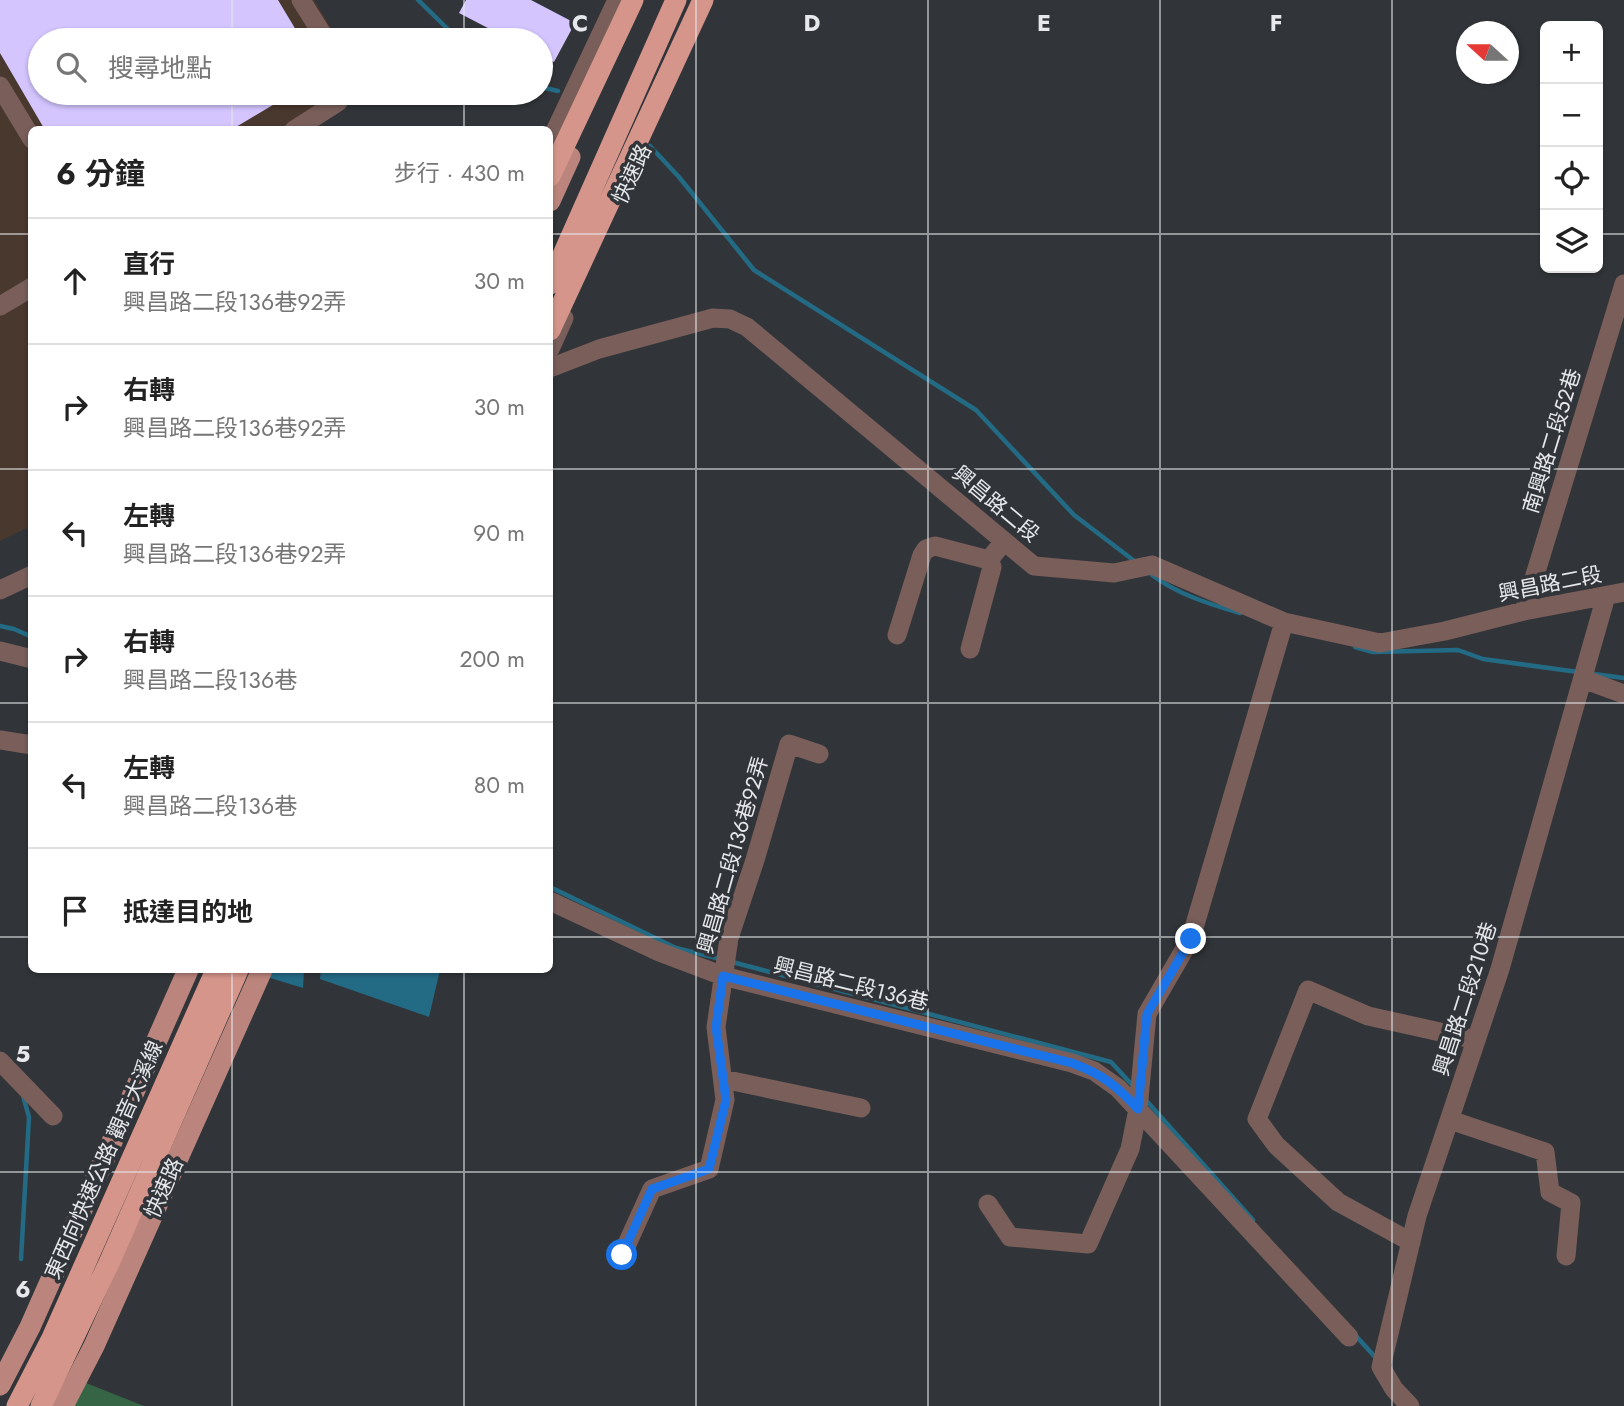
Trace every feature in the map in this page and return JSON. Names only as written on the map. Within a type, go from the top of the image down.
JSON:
[{"type":"highway","points":[[553,170],[633,0]]},
{"type":"highway","points":[[553,276],[660,0]]},
{"type":"highway","points":[[553,244],[677,0]]},
{"type":"highway","points":[[553,324],[704,0]]},
{"type":"highway","name":"東西向快速公路 觀音大溪線","points":[[17,1406],[52,1338],[215,973]]},
{"type":"highway","points":[[41,1406],[109,1263],[237,973]]},
{"type":"main road","points":[[553,195],[645,0]]},
{"type":"main road","name":"快速路","points":[[553,307],[692,0]]},
{"type":"main road","points":[[0,1385],[30,1327],[187,973]]},
{"type":"main road","name":"快速路","points":[[63,1406],[94,1346],[261,973]]},
{"type":"street","points":[[302,0],[319,28]]},
{"type":"street","points":[[553,136],[617,0]]},
{"type":"street","name":"快速路","points":[[553,343],[713,0]]},
{"type":"street","points":[[0,86],[28,132]]},
{"type":"street","points":[[300,126],[333,105]]},
{"type":"street","name":"南興路二段52巷","points":[[1524,611],[1624,284]]},
{"type":"street","points":[[0,306],[28,289]]},
{"type":"street","name":"興昌路二段","points":[[553,367],[624,342],[713,318],[730,319],[747,327],[1034,566],[1114,573],[1152,565],[1284,622],[1380,643],[1615,594]]},
{"type":"street","points":[[989,560],[1004,541]]},
{"type":"street","points":[[897,635],[922,555],[926,549],[935,546],[989,560],[992,566],[970,649]]},
{"type":"street","points":[[0,590],[28,577]]},
{"type":"street","name":"興昌路二段210巷","points":[[1410,1406],[1394,1389],[1382,1361],[1410,1242],[1500,969],[1585,674],[1615,594]]},
{"type":"street","points":[[988,1204],[1010,1237],[1088,1244],[1130,1149],[1138,1109],[1147,1014],[1191,939],[1284,622]]},
{"type":"street","points":[[0,651],[28,658]]},
{"type":"street","points":[[1585,674],[1624,694]]},
{"type":"street","points":[[0,740],[28,744]]},
{"type":"street","name":"興昌路二段136巷92弄","points":[[622,1255],[652,1189],[709,1169],[726,1100],[716,1027],[729,938],[789,744],[819,754]]},
{"type":"street","name":"興昌路二段136巷","points":[[553,902],[657,951],[723,976],[1072,1063],[1094,1071],[1118,1087],[1349,1337]]},
{"type":"street","points":[[1410,1242],[1338,1202],[1276,1145],[1257,1119],[1308,990],[1368,1016],[1476,1040]]},
{"type":"street","points":[[0,1061],[53,1116]]},
{"type":"street","points":[[723,1079],[861,1108]]},
{"type":"street","points":[[1450,1120],[1545,1152],[1550,1192],[1571,1203],[1566,1256]]},
{"type":"shaded area","points":[[0,0],[314,0],[331,28],[28,28],[28,105],[337,105],[306,126],[28,126],[28,527],[0,541]]},
{"type":"green space","points":[[81,1381],[144,1406],[70,1406]]},
{"type":"water","points":[[269,973],[304,973],[303,988],[267,977]]},
{"type":"water","points":[[321,973],[439,973],[429,1017],[320,979]]},
{"type":"building","points":[[0,0],[278,0],[295,28],[28,28],[28,101],[0,53]]},
{"type":"building","points":[[466,0],[531,0],[575,23],[554,62],[553,28],[488,28],[459,13]]},
{"type":"building","points":[[30,105],[273,105],[238,126],[43,126]]},
{"type":"waterway","points":[[418,0],[447,28]]},
{"type":"waterway","points":[[553,90],[558,91]]},
{"type":"waterway","points":[[650,146],[679,177],[754,270],[976,410],[1074,515],[1137,563]]},
{"type":"waterway","points":[[1152,575],[1183,593],[1240,613]]},
{"type":"waterway","points":[[0,626],[28,635]]},
{"type":"waterway","points":[[1355,647],[1373,652],[1458,650],[1483,659],[1578,672]]},
{"type":"waterway","points":[[1594,674],[1624,678]]},
{"type":"waterway","points":[[553,888],[676,948],[721,959]]},
{"type":"waterway","points":[[732,962],[1111,1062],[1134,1087]]},
{"type":"waterway","points":[[21,1259],[29,1117],[23,1096]]},
{"type":"waterway","points":[[1144,1098],[1253,1220]]},
{"type":"waterway","points":[[1356,1336],[1376,1358]]},
{"type":"route","points":[[622,1255],[652,1189],[709,1169],[726,1100],[716,1027],[723,976],[1072,1063],[1094,1071],[1118,1087],[1138,1109],[1147,1014],[1191,939]]}]
